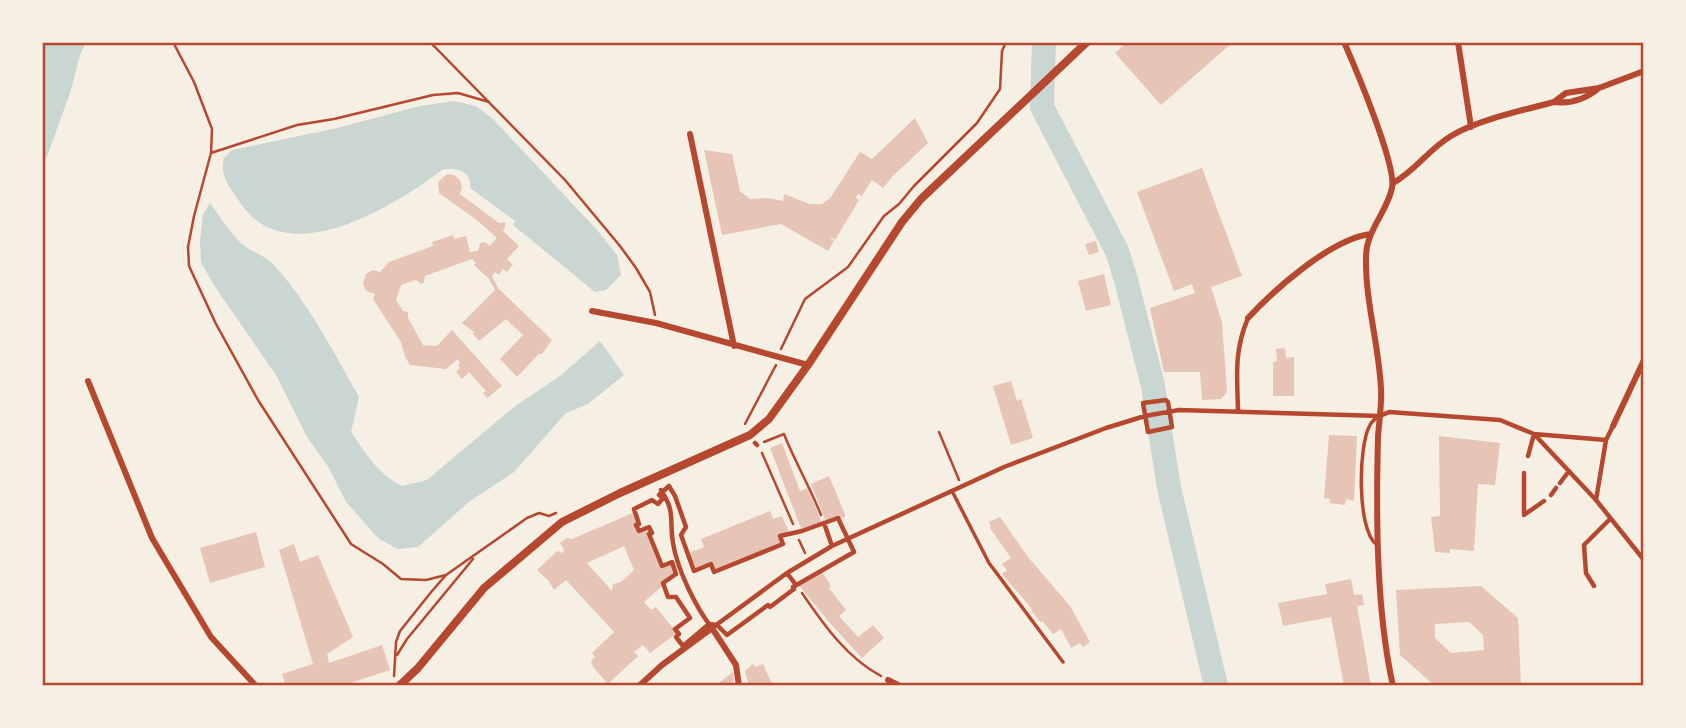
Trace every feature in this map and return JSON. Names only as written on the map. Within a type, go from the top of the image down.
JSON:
[{"type":"street","points":[[396,683],[418,668],[484,588],[552,530],[620,493],[750,435],[769,419],[808,365],[902,222],[921,199],[1087,42]]},
{"type":"street","points":[[1344,42],[1358,73],[1386,153],[1393,183],[1388,200],[1370,234],[1366,258],[1381,383],[1379,547],[1386,652],[1393,686]]},
{"type":"street","points":[[1458,42],[1471,127]]},
{"type":"street","points":[[1393,183],[1407,175],[1424,157],[1452,135],[1554,102],[1578,100],[1600,88],[1644,71]]},
{"type":"street","points":[[690,134],[734,345]]},
{"type":"street","points":[[1238,410],[1236,355],[1248,318],[1320,256],[1348,240],[1370,234]]},
{"type":"street","points":[[592,311],[656,323],[808,365]]},
{"type":"street","points":[[1596,500],[1606,440],[1644,360]]},
{"type":"street","points":[[88,381],[152,538],[211,637],[256,686]]},
{"type":"street","points":[[1166,400],[1172,427],[1148,432],[1145,416],[1143,403],[1166,400]]},
{"type":"street","points":[[639,686],[713,626],[787,573],[832,546],[962,486],[1069,441],[1145,416],[1170,411],[1238,410],[1380,416],[1389,412],[1500,420],[1534,434],[1606,440]]},
{"type":"street","points":[[1528,456],[1534,434]]},
{"type":"street","points":[[1534,434],[1596,500],[1644,560]]},
{"type":"street","points":[[1550,495],[1569,471]]},
{"type":"street","points":[[1524,473],[1524,515],[1544,501]]},
{"type":"street","points":[[669,486],[686,527],[681,535],[694,571],[711,565],[714,572],[783,544],[780,536],[838,518],[854,552],[796,585],[770,607],[768,605],[727,635],[713,626],[683,646],[676,637],[679,634],[675,629],[690,618],[676,597],[668,597],[663,583],[676,574],[672,562],[662,566],[649,534],[652,533],[649,527],[639,531],[634,509],[652,500],[659,504],[663,498],[659,495],[669,486]]},
{"type":"street","points":[[662,491],[671,513],[672,541],[689,589],[736,665],[739,686]]},
{"type":"street","points":[[1594,586],[1586,573],[1584,545],[1610,519]]},
{"type":"street","points":[[824,523],[832,546]]},
{"type":"street","points":[[787,573],[796,585]]},
{"type":"street","points":[[888,680],[900,686]]},
{"type":"lane","points":[[1379,547],[1369,539],[1365,527],[1362,494],[1367,435],[1370,424],[1380,416]]},
{"type":"lane","points":[[952,491],[989,563],[1063,662]]},
{"type":"path","points":[[173,42],[194,82],[212,129],[211,153],[188,247],[189,266],[216,324],[252,389],[351,544],[401,579],[426,580],[446,575],[474,558],[407,639],[396,658]]},
{"type":"path","points":[[430,42],[565,180],[628,257],[650,292],[656,323]]},
{"type":"path","points":[[739,420],[745,425],[805,299],[848,267],[884,216],[900,204],[923,176],[977,123],[1000,89],[1002,51],[1006,42]]},
{"type":"path","points":[[211,153],[298,125],[433,95],[458,93],[491,103]]},
{"type":"path","points":[[939,432],[962,486]]},
{"type":"path","points":[[808,559],[769,465],[756,444],[784,433],[800,474],[810,486],[824,523]]},
{"type":"path","points":[[396,683],[396,642],[400,631],[446,575]]},
{"type":"path","points":[[796,585],[834,636],[866,668],[888,680]]},
{"type":"shaded area","points":[[42,42],[86,42],[42,170]]},
{"type":"shaded area","points":[[454,101],[476,106],[494,120],[597,230],[617,255],[621,275],[606,290],[595,292],[513,225],[515,221],[470,188],[469,177],[457,169],[442,170],[396,201],[368,215],[339,227],[311,233],[283,232],[259,222],[239,201],[224,175],[224,158],[232,150],[337,128],[420,106]]},
{"type":"shaded area","points":[[210,203],[243,245],[274,265],[309,311],[359,397],[351,432],[379,469],[402,486],[427,480],[514,407],[560,376],[600,341],[624,375],[588,404],[566,413],[514,472],[470,501],[418,547],[398,549],[379,539],[346,502],[329,468],[307,437],[276,375],[213,284],[201,262],[203,214]]},
{"type":"building","points":[[1127,42],[1233,42],[1161,105],[1115,53]]},
{"type":"building","points":[[915,118],[928,143],[883,188],[872,180],[862,196],[858,194],[856,198],[859,200],[835,240],[830,238],[834,241],[828,251],[781,224],[722,235],[704,150],[732,154],[740,191],[750,199],[783,201],[784,194],[810,204],[822,204],[831,197],[860,152],[872,159]]},
{"type":"building","points":[[1202,168],[1242,276],[1211,287],[1222,322],[1227,392],[1221,399],[1202,400],[1200,372],[1164,372],[1150,308],[1195,293],[1192,284],[1174,291],[1137,192]]},
{"type":"building","points":[[447,174],[460,180],[460,194],[499,223],[505,222],[503,231],[519,246],[507,259],[513,265],[507,272],[503,269],[499,275],[495,272],[492,276],[498,288],[552,340],[542,354],[517,377],[500,359],[523,335],[506,319],[479,341],[474,332],[462,323],[495,290],[472,259],[425,276],[424,283],[416,280],[401,285],[396,300],[403,311],[408,312],[408,318],[423,345],[437,346],[452,330],[502,386],[487,398],[483,393],[486,391],[469,372],[462,379],[456,372],[460,368],[458,359],[446,369],[410,365],[401,342],[373,299],[375,294],[366,291],[363,283],[366,274],[373,270],[380,272],[389,262],[433,246],[432,242],[453,235],[454,239],[466,236],[470,252],[478,251],[480,243],[485,242],[490,246],[496,239],[478,221],[439,193],[438,182]]},
{"type":"building","points":[[1096,241],[1099,252],[1089,255],[1085,244]]},
{"type":"building","points":[[1104,274],[1111,305],[1086,311],[1078,281]]},
{"type":"building","points":[[1285,348],[1286,358],[1294,357],[1294,396],[1273,396],[1273,362],[1277,361],[1276,349]]},
{"type":"building","points":[[1011,381],[1017,401],[1021,399],[1033,438],[1011,445],[993,386]]},
{"type":"building","points":[[1329,435],[1357,436],[1354,501],[1346,499],[1345,505],[1329,503],[1330,499],[1324,498]]},
{"type":"building","points":[[1439,436],[1500,443],[1495,485],[1478,484],[1474,551],[1450,549],[1450,553],[1435,552],[1431,517],[1440,516]]},
{"type":"building","points":[[782,443],[800,491],[808,488],[822,523],[802,531],[770,448]]},
{"type":"building","points":[[829,476],[845,517],[826,522],[811,484]]},
{"type":"building","points":[[770,511],[773,519],[782,516],[789,532],[780,536],[783,544],[714,572],[711,564],[694,571],[687,554],[704,547],[701,539]]},
{"type":"building","points":[[635,512],[639,531],[649,527],[652,533],[649,534],[662,566],[672,562],[676,574],[644,602],[651,610],[656,607],[677,633],[650,653],[643,645],[634,652],[638,656],[608,684],[591,661],[595,657],[592,653],[614,632],[566,580],[554,590],[537,570],[557,551],[563,553],[564,549],[560,543],[567,538],[572,539]],"holes":[[[624,546],[634,570],[621,582],[613,584],[612,591],[587,563]]]},
{"type":"building","points":[[1000,517],[1028,557],[1070,606],[1090,642],[1083,647],[1080,643],[1071,648],[1061,629],[1053,634],[1040,622],[1002,574],[1007,570],[1002,564],[1011,558],[990,528],[989,522]]},
{"type":"building","points":[[256,532],[265,567],[210,583],[200,548]]},
{"type":"building","points":[[294,544],[300,562],[318,555],[353,637],[327,654],[329,663],[382,645],[390,670],[341,686],[286,686],[282,674],[313,664],[279,550]]},
{"type":"building","points":[[821,570],[831,586],[829,588],[846,610],[839,616],[858,637],[873,625],[884,638],[862,658],[798,584]]},
{"type":"building","points":[[1351,579],[1354,595],[1362,594],[1364,605],[1357,606],[1371,686],[1344,686],[1331,617],[1283,626],[1278,603],[1327,594],[1325,584]]},
{"type":"building","points":[[1481,586],[1518,618],[1521,684],[1435,686],[1400,655],[1396,590]],"holes":[[[1469,622],[1483,635],[1484,650],[1451,653],[1435,638],[1435,624]]]},
{"type":"building","points":[[753,664],[755,667],[763,664],[773,686],[749,686],[745,671]]},
{"type":"building","points":[[733,672],[734,686],[715,686]]},
{"type":"waterway","points":[[1044,42],[1042,107],[1117,251],[1126,280],[1153,386],[1169,488],[1216,686]]}]
